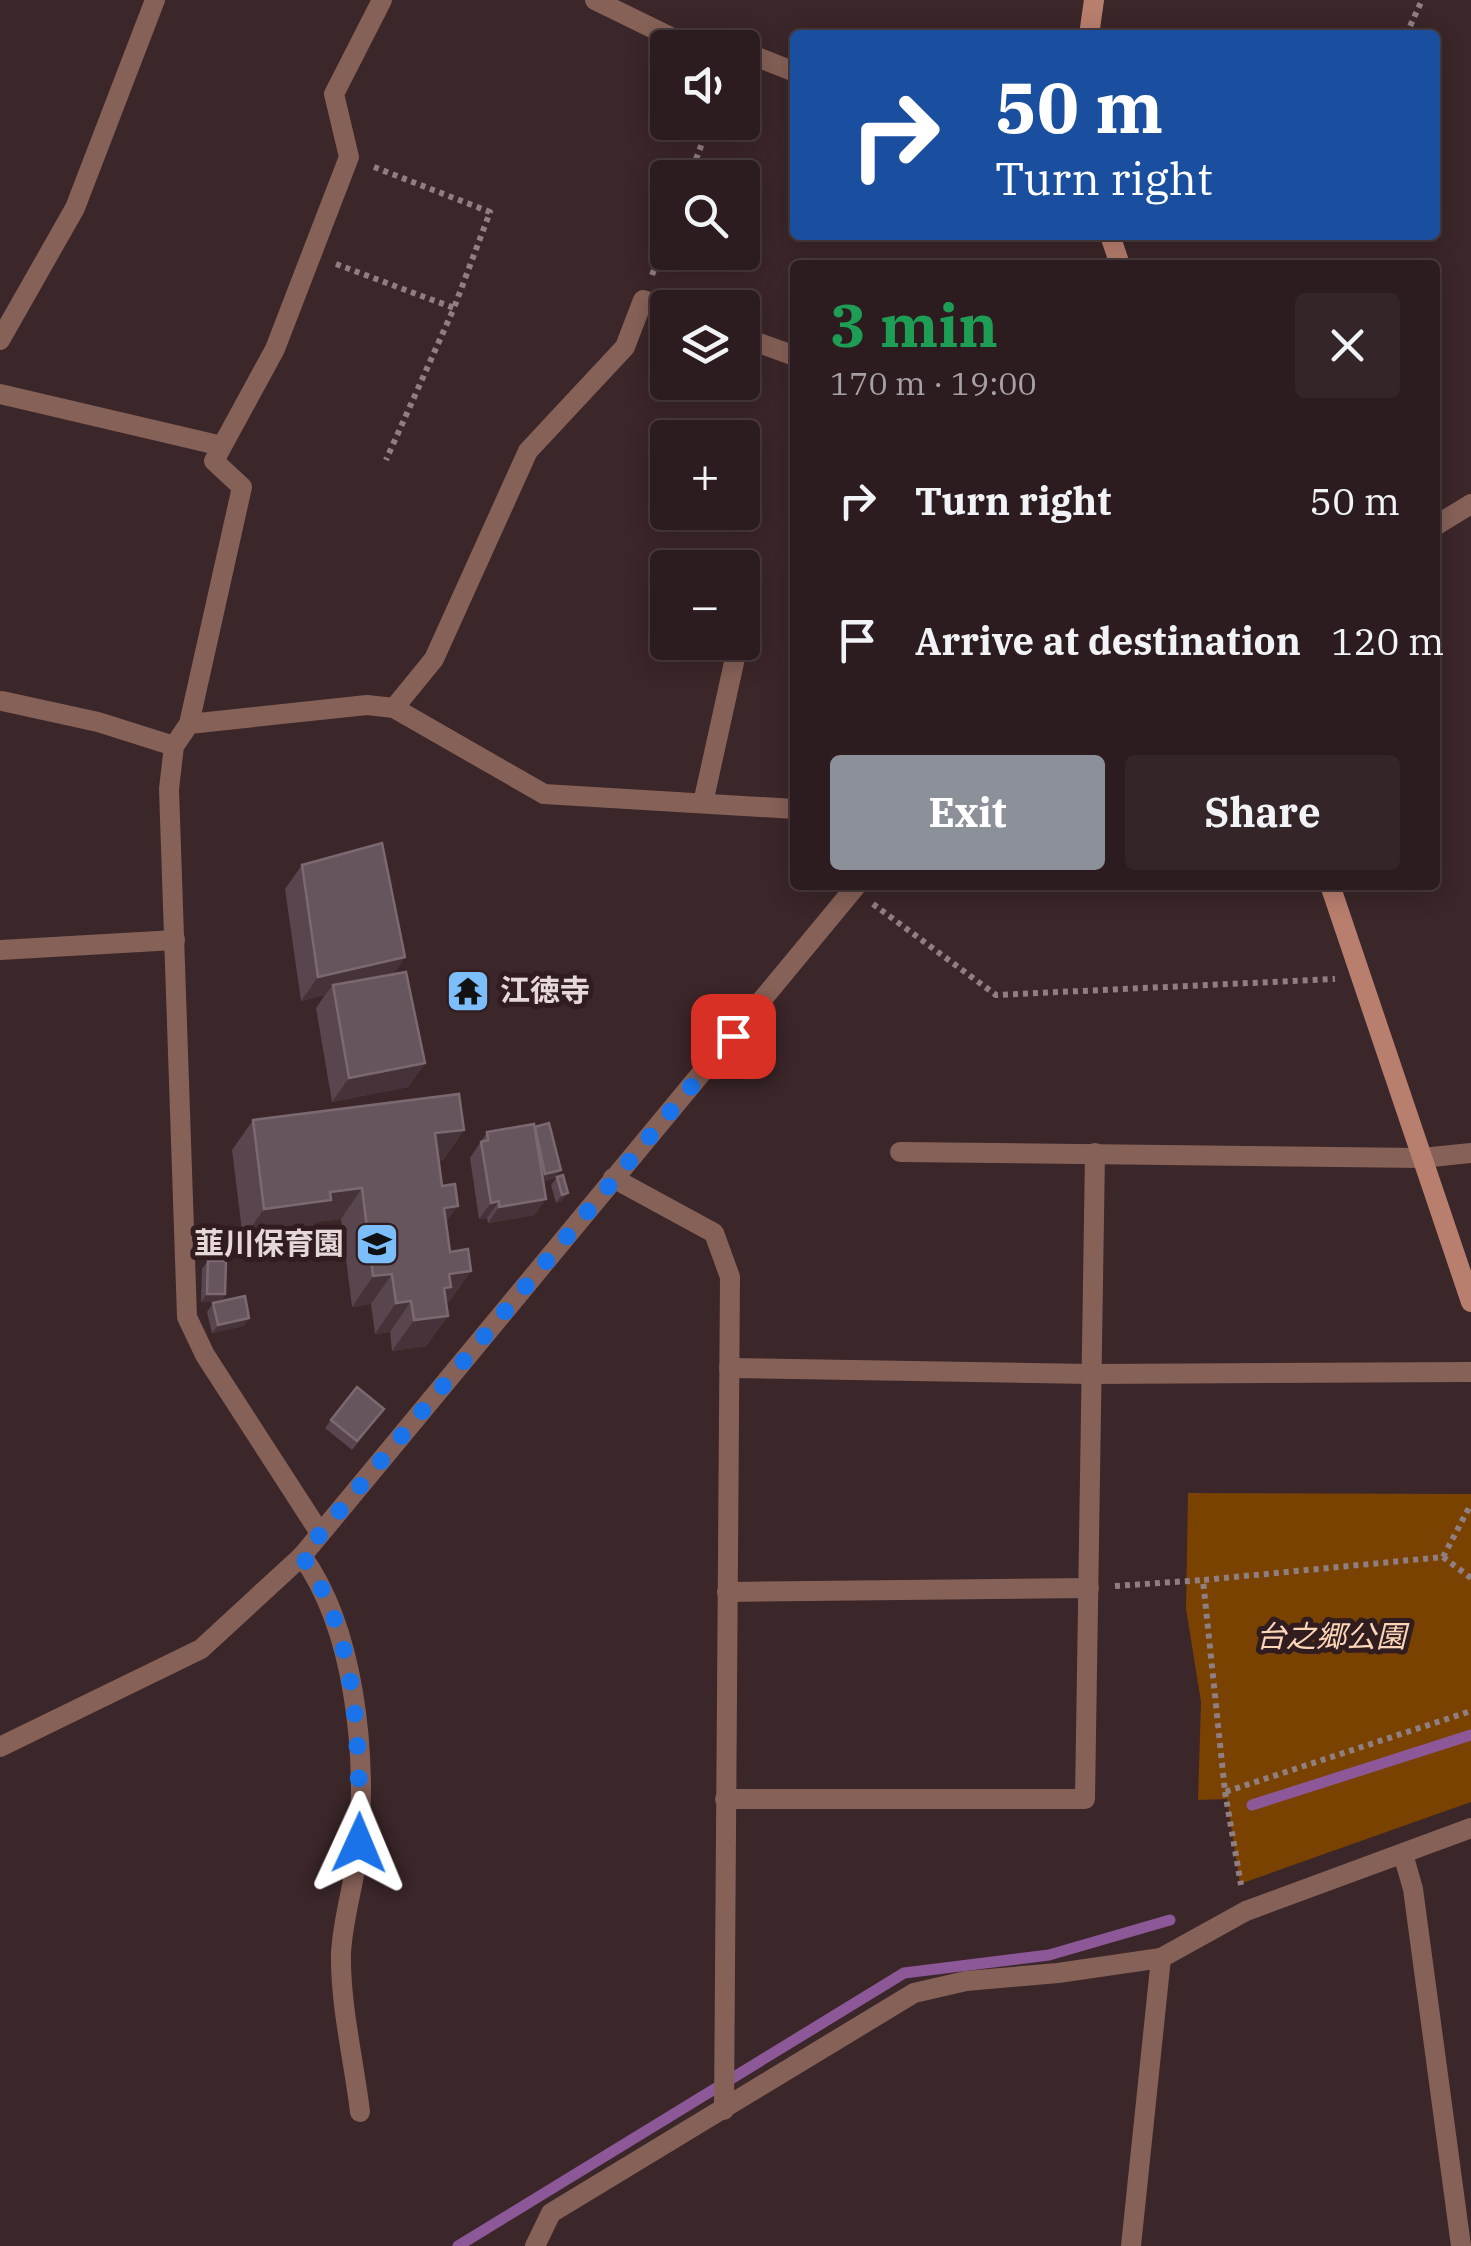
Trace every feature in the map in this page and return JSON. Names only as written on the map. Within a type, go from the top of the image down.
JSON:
[{"type":"street","points":[[0,340],[75,208],[154,0]]},
{"type":"street","points":[[320,1534],[204,1354],[188,1317],[169,789],[174,746],[189,724],[242,488],[214,461],[275,348],[350,158],[334,94],[382,0]]},
{"type":"street","points":[[595,0],[656,30]]},
{"type":"street","points":[[1089,30],[1094,0]]},
{"type":"street","points":[[760,59],[790,70]]},
{"type":"street","points":[[394,708],[434,658],[528,451],[625,347],[643,300],[650,303]]},
{"type":"street","points":[[760,343],[790,354]]},
{"type":"street","points":[[0,394],[222,446]]},
{"type":"street","points":[[1440,523],[1471,504]]},
{"type":"street","points":[[703,804],[735,660]]},
{"type":"street","points":[[2,700],[98,722],[174,746]]},
{"type":"street","points":[[189,724],[367,705],[394,708],[544,794],[790,809]]},
{"type":"street","points":[[0,1748],[201,1650],[302,1556],[853,890]]},
{"type":"street","points":[[1332,890],[1471,1302]]},
{"type":"street","points":[[0,950],[175,940]]},
{"type":"street","points":[[900,1152],[1422,1158],[1471,1153]]},
{"type":"street","points":[[724,1799],[1085,1798],[1095,1153]]},
{"type":"street","points":[[613,1178],[714,1233],[730,1277],[724,2110]]},
{"type":"street","points":[[729,1368],[1092,1374],[1471,1372]]},
{"type":"street","points":[[302,1556],[325,1587],[361,1749],[359,1843],[341,1957],[360,2112]]},
{"type":"street","points":[[727,1592],[1089,1588]]},
{"type":"street","points":[[534,2246],[551,2214],[914,1993],[966,1980],[1058,1973],[1162,1958],[1246,1912],[1471,1828]]},
{"type":"street","points":[[1403,1854],[1413,1889],[1461,2246]]},
{"type":"street","points":[[1131,2246],[1162,1958]]},
{"type":"path","points":[[1408,30],[1422,0]]},
{"type":"path","points":[[350,158],[490,212],[454,308],[386,460]]},
{"type":"path","points":[[311,256],[454,308]]},
{"type":"path","points":[[643,300],[655,270]]},
{"type":"path","points":[[859,890],[996,996],[1361,978]]},
{"type":"path","points":[[1444,1557],[1471,1504]]},
{"type":"path","points":[[1089,1588],[1444,1557],[1471,1578]]},
{"type":"path","points":[[1204,1580],[1225,1792],[1246,1912]]},
{"type":"path","points":[[1225,1792],[1471,1711]]},
{"type":"green space","name":"台之郷公園","points":[[1188,1493],[1471,1494],[1471,1802],[1240,1884],[1227,1799],[1198,1800],[1201,1702],[1186,1609]]},
{"type":"building","points":[[382,843],[405,957],[318,977],[302,865]]},
{"type":"building","points":[[406,972],[425,1063],[349,1078],[333,985]]},
{"type":"building","points":[[459,1094],[464,1130],[435,1133],[442,1186],[455,1184],[458,1206],[444,1208],[450,1252],[468,1249],[471,1271],[449,1274],[451,1287],[444,1288],[448,1316],[414,1320],[411,1301],[396,1303],[392,1274],[373,1276],[362,1188],[330,1192],[331,1200],[264,1209],[253,1120]]},
{"type":"building","points":[[549,1123],[561,1170],[545,1174],[535,1127]]},
{"type":"building","points":[[534,1124],[546,1199],[499,1207],[499,1201],[491,1203],[481,1142],[488,1140],[487,1132]]},
{"type":"building","points":[[563,1175],[568,1193],[562,1195],[557,1177]]},
{"type":"building","points":[[208,1261],[226,1261],[225,1294],[207,1294]]},
{"type":"building","points":[[245,1296],[249,1318],[218,1325],[213,1303]]},
{"type":"building","points":[[357,1387],[384,1409],[357,1441],[331,1420]]},
{"type":"waterway","points":[[1252,1805],[1471,1735]]},
{"type":"waterway","points":[[458,2246],[904,1973],[1049,1955],[1170,1920]]},
{"type":"place","name":"江徳寺","points":[[468,991]]},
{"type":"place","name":"韮川保育園","points":[[377,1244]]},
{"type":"route","points":[[359,1843],[361,1749],[355,1706],[325,1587],[302,1556],[491,1323],[733,1036]]}]
